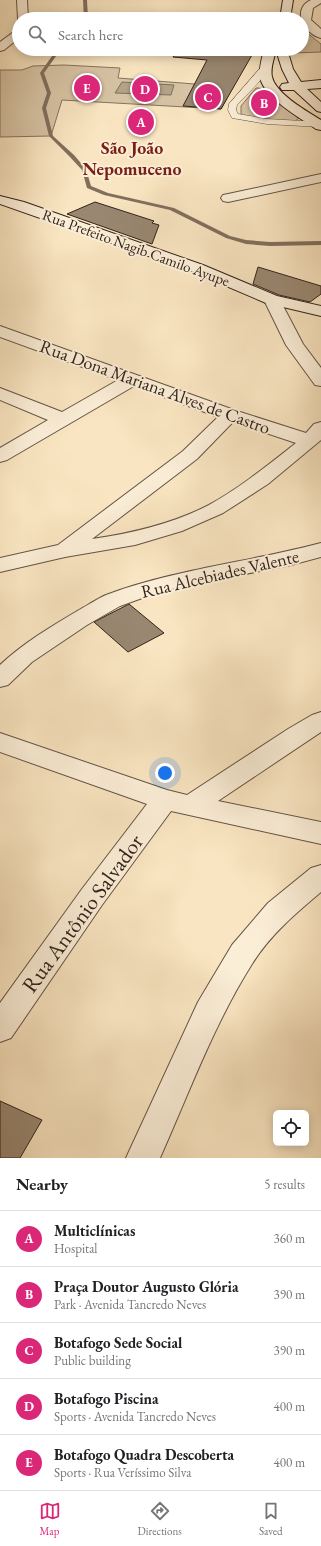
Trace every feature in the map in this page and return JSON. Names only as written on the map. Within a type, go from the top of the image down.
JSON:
[{"type":"street","points":[[286,12],[288,0]]},
{"type":"street","points":[[307,12],[311,4],[320,0]]},
{"type":"street","points":[[309,25],[321,35]]},
{"type":"street","points":[[0,48],[12,39]]},
{"type":"street","points":[[268,56],[266,67],[267,78],[272,89],[320,126]]},
{"type":"street","points":[[283,56],[286,68],[297,86],[321,108]]},
{"type":"street","points":[[272,89],[321,84]]},
{"type":"street","points":[[228,198],[321,178]]},
{"type":"street","name":"Rua Prefeito Nagib Camilo Ayupe","points":[[0,200],[197,268],[272,300],[321,311]]},
{"type":"street","points":[[272,300],[295,345],[321,382]]},
{"type":"street","name":"Rua Dona Mariana Alves de Castro","points":[[0,331],[230,415],[316,434]]},
{"type":"street","points":[[0,456],[131,380]]},
{"type":"street","points":[[0,393],[62,419]]},
{"type":"street","points":[[65,550],[190,455],[230,415]]},
{"type":"street","points":[[0,565],[65,550],[135,539],[175,527],[223,505],[261,480],[316,434]]},
{"type":"street","name":"Rua Alcebiades Valente","points":[[0,679],[24,656],[79,620],[112,601],[152,587],[188,578],[291,558],[321,550]]},
{"type":"street","name":"Rua Antônio Salvador","points":[[0,1028],[92,897],[177,803],[321,722]]},
{"type":"street","points":[[0,742],[177,803],[321,833]]},
{"type":"street","points":[[143,1158],[208,1012],[242,954],[278,911],[321,876]]},
{"type":"lane","points":[[266,67],[233,104],[232,110],[235,116],[271,122],[320,126]]},
{"type":"shaded area","points":[[309,35],[321,44],[321,52],[309,52]]},
{"type":"shaded area","points":[[64,65],[120,68],[118,78],[233,87],[221,109],[62,100],[51,136],[0,137],[0,70],[22,70],[33,66]]},
{"type":"shaded area","points":[[122,82],[174,85],[171,95],[115,93]]},
{"type":"shaded area","points":[[256,88],[259,88],[303,115],[295,121],[282,122],[241,115],[241,106]]},
{"type":"building","points":[[251,56],[221,109],[183,106],[207,60],[173,57]]},
{"type":"building","points":[[95,202],[154,221],[152,223],[159,225],[152,244],[67,214]]},
{"type":"building","points":[[258,267],[321,286],[321,294],[310,302],[279,295],[253,284]]},
{"type":"building","points":[[129,604],[164,633],[128,652],[94,622]]},
{"type":"building","points":[[0,1101],[42,1120],[20,1158],[0,1158]]},
{"type":"waterway","points":[[85,0],[86,12]]},
{"type":"waterway","points":[[53,56],[42,73],[49,93],[44,108],[51,136],[84,170],[89,187],[106,194],[172,209],[228,237],[246,242],[270,244],[321,243]]},
{"type":"place","name":"Botafogo Quadra Descoberta","points":[[87,88]]},
{"type":"place","name":"Botafogo Piscina","points":[[145,89]]},
{"type":"place","name":"Botafogo Sede Social","points":[[208,97]]},
{"type":"place","name":"Praça Doutor Augusto Glória","points":[[264,103]]},
{"type":"place","name":"Multiclínicas","points":[[141,122]]},
{"type":"district","name":"São João Nepomuceno","points":[[132,158]]}]
